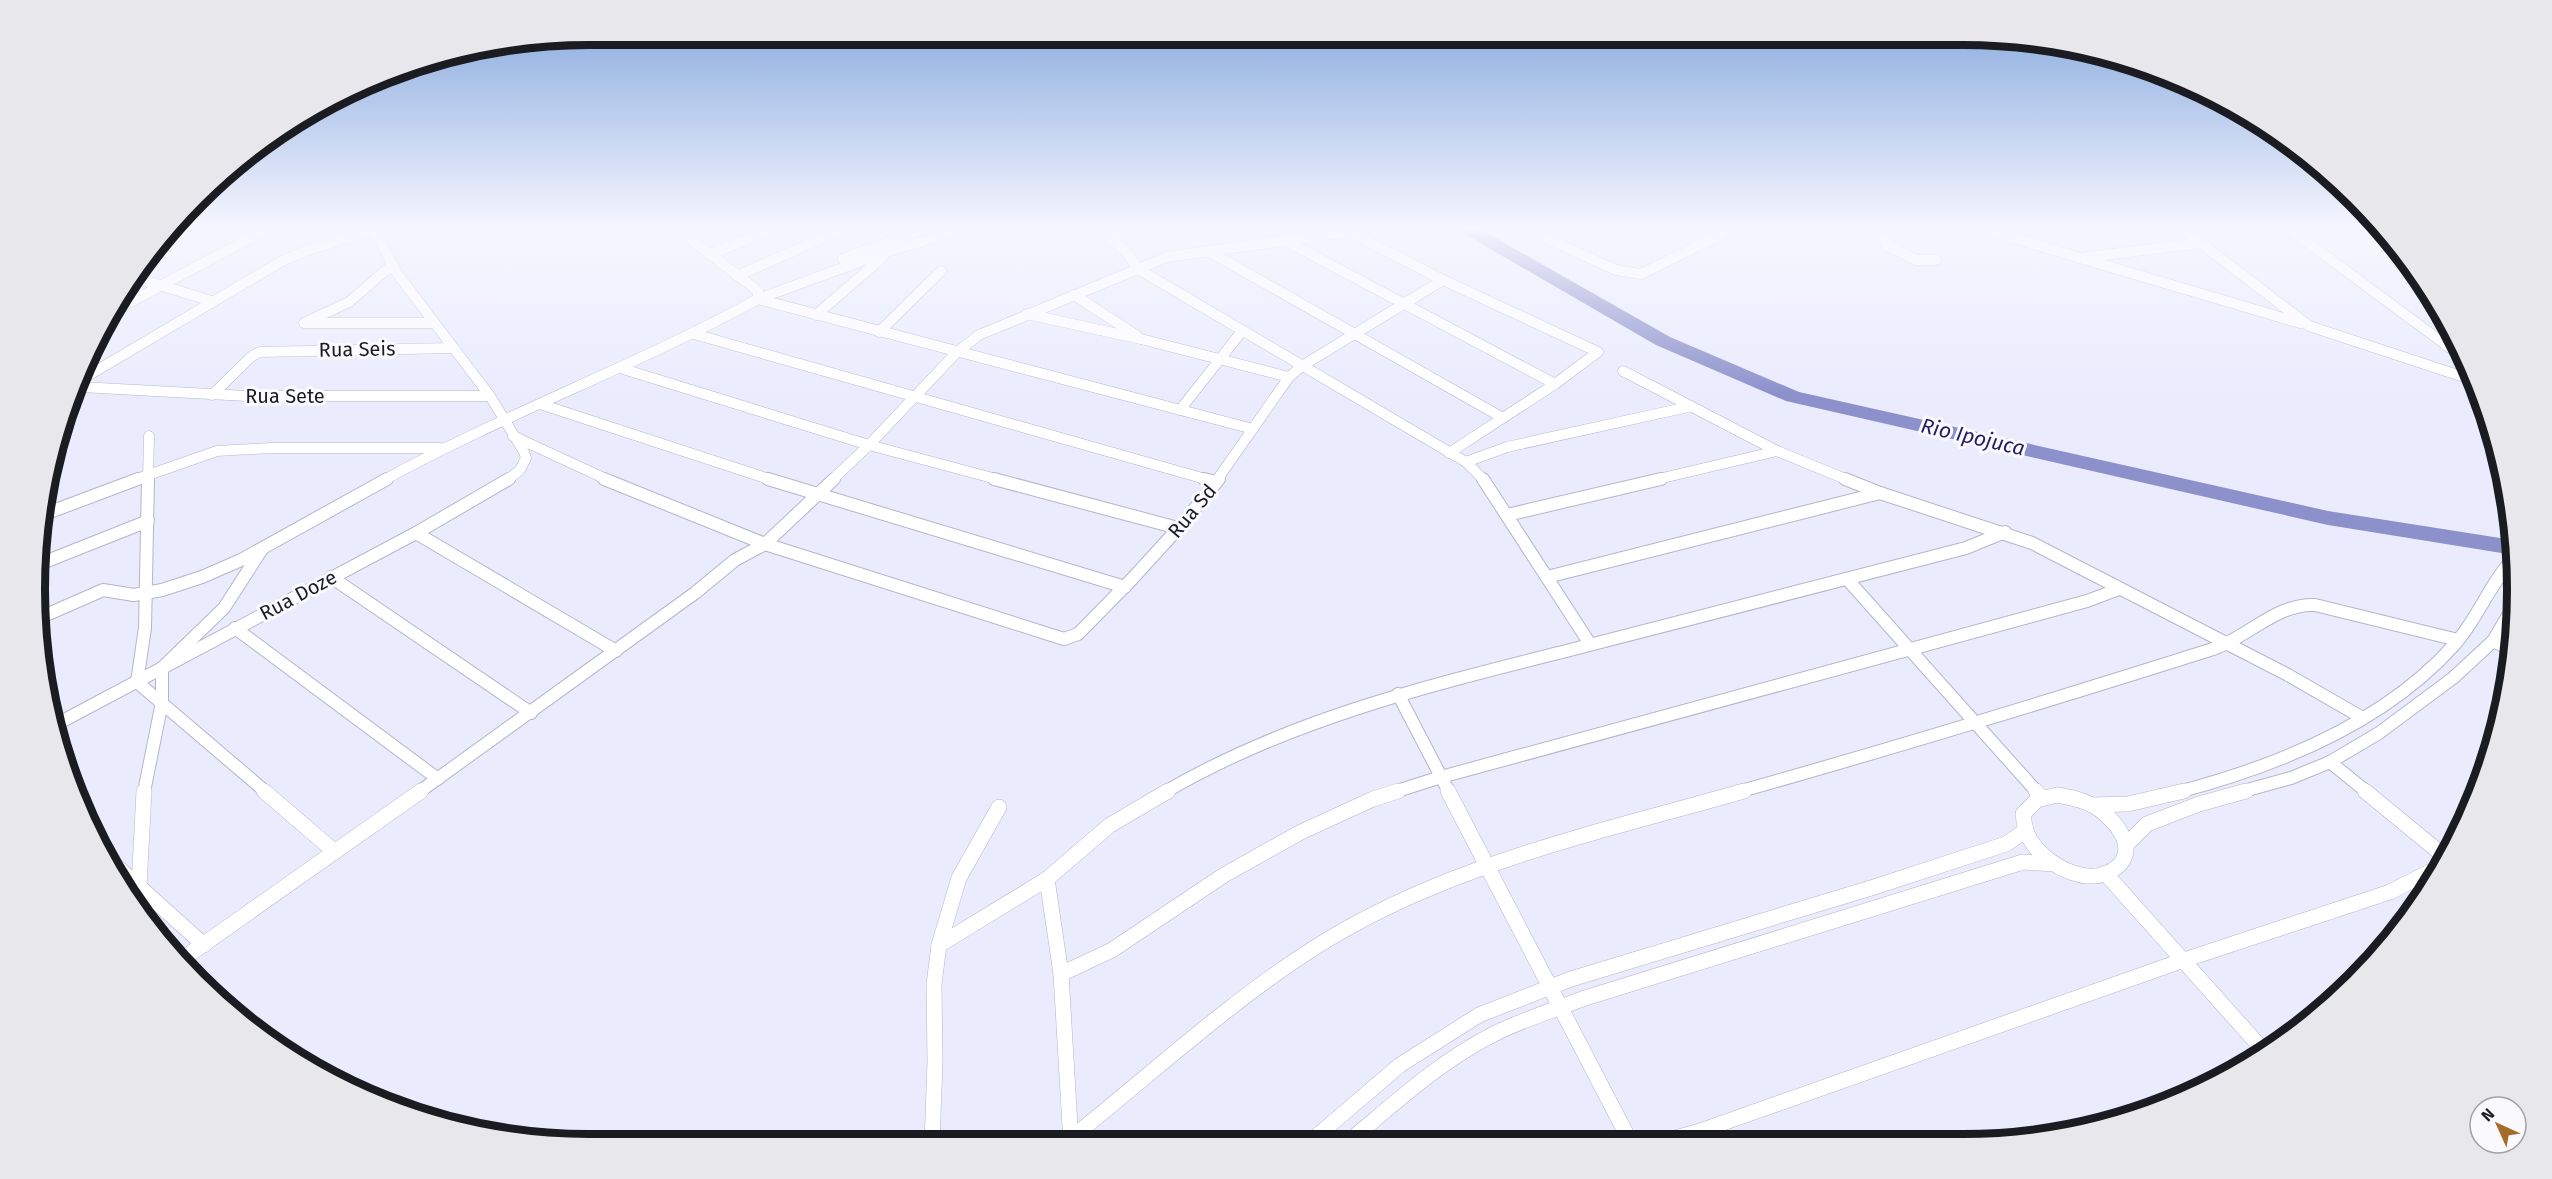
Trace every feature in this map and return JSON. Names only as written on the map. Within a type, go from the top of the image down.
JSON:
[{"type":"street","points":[[152,283],[210,301]]},
{"type":"street","points":[[127,303],[162,283]]},
{"type":"street","points":[[89,375],[243,283]]},
{"type":"street","points":[[371,283],[349,302],[304,323],[434,323]]},
{"type":"street","points":[[405,283],[490,396],[513,436],[631,490],[765,544]]},
{"type":"street","points":[[745,283],[758,295],[816,315],[1253,429]]},
{"type":"street","points":[[46,616],[103,590],[109,589],[117,594],[144,593],[210,574],[262,548],[442,448],[694,334],[758,295],[787,283]]},
{"type":"street","points":[[758,295],[794,283]]},
{"type":"street","points":[[816,315],[853,283]]},
{"type":"street","points":[[879,332],[929,283]]},
{"type":"street","points":[[187,956],[531,713],[695,593],[735,560],[765,544],[916,398],[958,351],[979,334],[1103,283]]},
{"type":"street","points":[[1162,283],[1466,462],[1484,480],[1590,644]]},
{"type":"street","points":[[1265,283],[1503,418]]},
{"type":"street","points":[[1365,283],[1555,384]]},
{"type":"street","name":"Rua Sd","points":[[765,544],[1064,639],[1078,634],[1125,587],[1216,482],[1289,377],[1302,366],[1438,283]]},
{"type":"street","points":[[1449,453],[1555,384],[1598,352],[1450,283]]},
{"type":"street","points":[[2164,283],[2309,326],[2464,377]]},
{"type":"street","points":[[2252,283],[2309,326]]},
{"type":"street","points":[[2364,283],[2450,346]]},
{"type":"street","points":[[1074,295],[1141,339]]},
{"type":"street","points":[[1026,314],[1141,339],[1289,377]]},
{"type":"street","points":[[1180,410],[1242,331]]},
{"type":"street","points":[[694,334],[1216,482]]},
{"type":"street","name":"Rua Seis","points":[[212,395],[252,356],[260,352],[453,348]]},
{"type":"street","points":[[621,368],[869,445],[1178,528]]},
{"type":"street","points":[[1623,371],[1688,407],[1777,451],[1880,493],[2005,532],[2032,543],[2119,590],[2288,675],[2361,717]]},
{"type":"street","name":"Rua Sete","points":[[84,387],[212,395],[490,396]]},
{"type":"street","points":[[540,404],[818,495],[1125,587]]},
{"type":"street","points":[[1466,462],[1507,447],[1688,407]]},
{"type":"street","points":[[149,436],[150,473],[144,593],[146,628],[137,682],[335,852]]},
{"type":"street","name":"Rua Doze","points":[[62,721],[416,533],[506,481],[526,458],[513,436]]},
{"type":"street","points":[[51,512],[201,455],[243,448],[442,448]]},
{"type":"street","points":[[1506,514],[1777,451]]},
{"type":"street","points":[[1546,577],[1880,493]]},
{"type":"street","points":[[46,562],[148,521]]},
{"type":"street","points":[[939,945],[1047,879],[1110,825],[1194,776],[1291,731],[1398,694],[1966,548],[2005,532]]},
{"type":"street","points":[[416,533],[616,651]]},
{"type":"street","points":[[139,887],[142,801],[162,702],[162,668],[224,608],[262,548]]},
{"type":"street","points":[[2092,805],[2114,806],[2186,790],[2273,762],[2325,739],[2361,717],[2436,664],[2471,623],[2499,572],[2506,565]]},
{"type":"street","points":[[331,576],[531,713]]},
{"type":"street","points":[[1847,579],[2041,797]]},
{"type":"street","points":[[1061,974],[1112,950],[1224,875],[1301,832],[1373,799],[1441,777],[2087,601],[2119,590]]},
{"type":"street","points":[[1078,1134],[1240,1002],[1311,950],[1381,910],[1486,865],[1976,724],[2227,644],[2299,604],[2315,605],[2458,640]]},
{"type":"street","points":[[2126,845],[2147,824],[2199,804],[2291,778],[2330,762],[2379,733],[2453,678],[2493,641],[2506,619]]},
{"type":"street","points":[[235,628],[438,779]]},
{"type":"street","points":[[2493,641],[2504,646]]},
{"type":"street","points":[[1398,694],[1626,1134]]},
{"type":"street","points":[[2330,762],[2439,852]]},
{"type":"street","points":[[2057,795],[2092,805],[2118,828],[2126,845],[2124,858],[2117,867],[2105,873],[2072,872],[2055,864],[2036,849],[2025,831],[2024,814],[2033,801],[2041,797],[2057,795]]},
{"type":"street","points":[[932,1134],[935,1062],[934,984],[939,945],[959,878],[999,807]]},
{"type":"street","points":[[1324,1134],[1400,1065],[1479,1016],[1549,987],[2006,844],[2025,831]]},
{"type":"street","points":[[1357,1134],[1416,1084],[1491,1035],[1560,1008],[2023,862],[2055,864]]},
{"type":"street","points":[[2105,873],[2259,1046]]},
{"type":"street","points":[[1707,1134],[2184,960],[2390,891],[2427,873]]},
{"type":"street","points":[[127,876],[204,945]]},
{"type":"street","points":[[1047,879],[1061,974],[1071,1134]]},
{"type":"waterway","name":"Rio Ipojuca","points":[[1562,283],[1663,341],[1793,397],[2328,518],[2505,547]]}]
